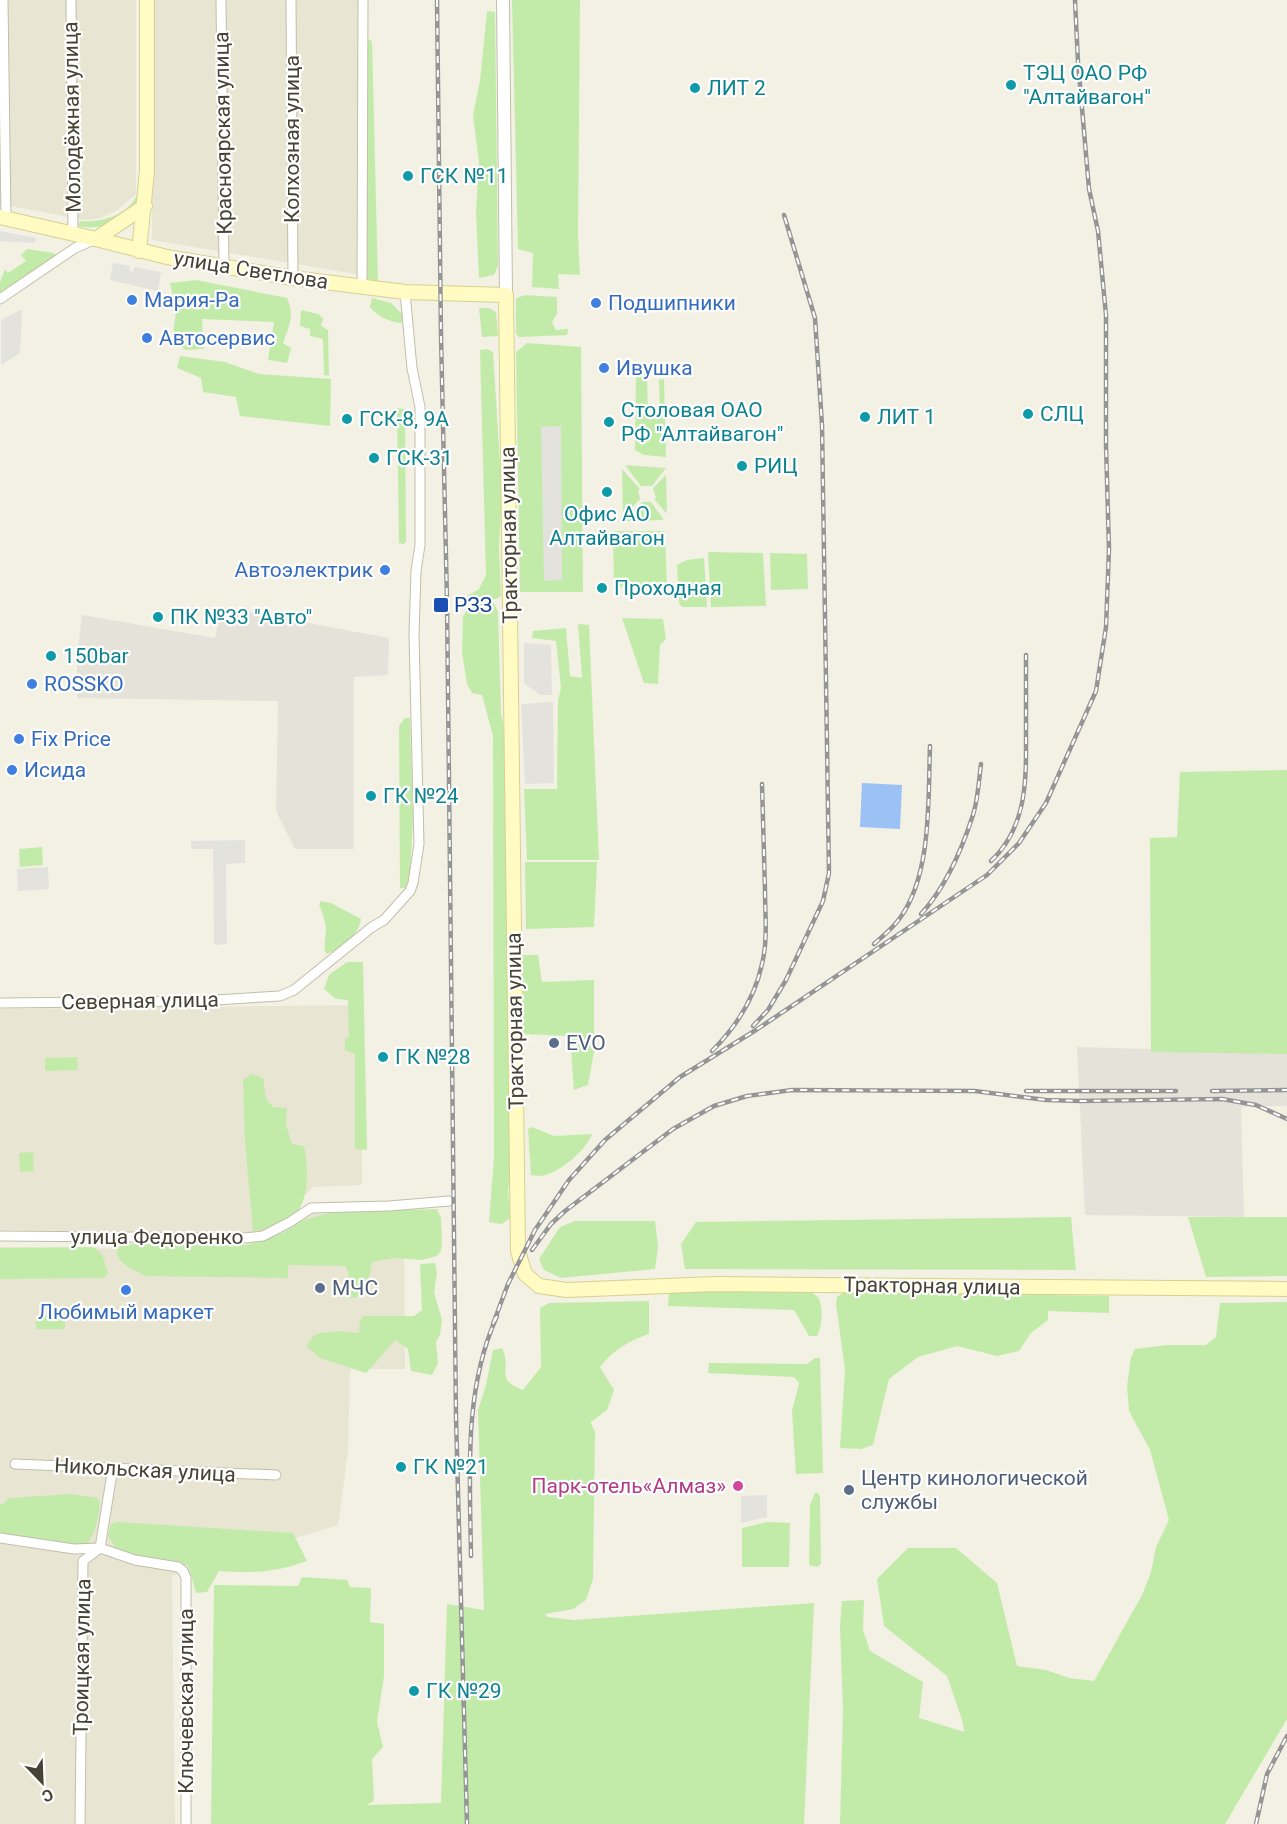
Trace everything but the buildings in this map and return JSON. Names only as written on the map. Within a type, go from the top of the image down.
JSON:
[{"type":"main road","points":[[139,251],[147,171],[147,0]]},
{"type":"main road","points":[[96,239],[145,206]]},
{"type":"main road","name":"улица Светлова","points":[[3,218],[73,233],[167,258],[293,278],[405,292],[506,295]]},
{"type":"main road","name":"Тракторная улица","points":[[506,295],[519,1251],[525,1274],[539,1286],[567,1290],[715,1284],[1287,1289]]},
{"type":"street","points":[[3,0],[3,218]]},
{"type":"street","name":"Молодёжная улица","points":[[71,0],[73,233]]},
{"type":"street","name":"Красноярская улица","points":[[221,0],[224,267]]},
{"type":"street","name":"Колхозная улица","points":[[291,0],[293,278]]},
{"type":"street","points":[[362,288],[363,0]]},
{"type":"street","name":"Тракторная улица","points":[[503,0],[506,295]]},
{"type":"street","points":[[0,299],[75,248],[96,239]]},
{"type":"street","name":"Северная улица","points":[[0,1003],[199,1001],[280,996],[294,990],[372,927],[384,920],[410,891],[419,844],[414,636],[416,571],[420,545],[420,407],[412,368],[405,292]]},
{"type":"street","name":"улица Федоренко","points":[[0,1236],[245,1238],[263,1236],[311,1208],[389,1206],[449,1201]]},
{"type":"street","name":"Никольская улица","points":[[15,1464],[276,1475]]},
{"type":"street","points":[[0,1538],[74,1549],[100,1548],[113,1467]]},
{"type":"street","name":"Троицкая улица","points":[[80,1824],[83,1562],[100,1548]]},
{"type":"street","name":"Ключевская улица","points":[[100,1548],[135,1560],[178,1567],[186,1578],[186,1824]]},
{"type":"shaded area","points":[[0,0],[136,0],[136,194],[116,211],[100,218],[85,220],[0,204]]},
{"type":"shaded area","points":[[152,0],[358,0],[362,275],[152,240]]},
{"type":"shaded area","points":[[0,231],[36,238],[35,243],[0,241]]},
{"type":"shaded area","points":[[113,263],[130,266],[130,271],[133,272],[134,267],[161,272],[158,291],[110,280]]},
{"type":"shaded area","points":[[22,309],[20,353],[1,365],[1,320]]},
{"type":"shaded area","points":[[561,426],[562,580],[544,581],[541,427]]},
{"type":"shaded area","points":[[221,607],[389,638],[388,675],[354,677],[354,849],[295,849],[276,811],[278,701],[77,698],[77,658],[82,615],[215,638]]},
{"type":"shaded area","points":[[524,643],[551,645],[552,695],[540,695],[524,683]]},
{"type":"shaded area","points":[[553,702],[554,783],[525,784],[521,704]]},
{"type":"shaded area","points":[[245,840],[245,863],[226,864],[227,944],[214,945],[213,849],[191,849],[191,841]]},
{"type":"shaded area","points":[[48,867],[49,889],[18,891],[17,869]]},
{"type":"shaded area","points":[[361,1005],[362,1185],[313,1187],[267,1234],[0,1230],[0,1009]]},
{"type":"shaded area","points":[[1077,1047],[1287,1053],[1287,1106],[1241,1107],[1244,1217],[1085,1215]]},
{"type":"shaded area","points":[[310,1213],[404,1218],[405,1369],[350,1369],[348,1452],[338,1525],[172,1576],[175,1824],[0,1824],[0,1247],[275,1251]]},
{"type":"shaded area","points":[[767,1495],[767,1517],[741,1523],[741,1496]]},
{"type":"green space","points":[[512,0],[580,0],[578,235],[580,275],[558,274],[559,289],[532,287],[533,253],[518,249]]},
{"type":"green space","points":[[487,11],[495,12],[498,265],[494,275],[479,278],[476,212],[479,163],[473,115],[480,81]]},
{"type":"green space","points":[[365,38],[372,41],[378,282],[366,281]]},
{"type":"green space","points":[[136,197],[140,197],[139,204],[111,222],[96,227],[78,226],[80,221],[96,221],[112,217],[132,204]]},
{"type":"green space","points":[[27,249],[54,253],[57,258],[0,295],[0,282],[5,269],[8,273],[26,261],[21,255]]},
{"type":"green space","points":[[196,280],[287,298],[291,315],[283,343],[291,348],[287,363],[268,360],[274,322],[202,319],[204,349],[186,350],[172,341],[176,312],[170,283]]},
{"type":"green space","points":[[526,295],[557,297],[557,314],[552,322],[556,330],[568,329],[567,335],[519,337],[516,334],[516,298]]},
{"type":"green space","points":[[372,298],[391,303],[402,314],[402,323],[389,320],[376,313],[370,307]]},
{"type":"green space","points":[[479,308],[489,308],[496,312],[498,336],[482,337]]},
{"type":"green space","points":[[301,310],[318,314],[323,318],[321,326],[328,330],[329,376],[324,375],[323,339],[310,336],[310,329],[300,326]]},
{"type":"green space","points":[[527,343],[581,347],[583,592],[520,592],[516,352]]},
{"type":"green space","points":[[487,349],[493,352],[502,495],[499,546],[501,596],[484,600],[467,596],[479,589],[486,575],[480,350]]},
{"type":"green space","points":[[180,356],[225,362],[259,374],[331,379],[330,426],[240,416],[236,397],[203,392],[201,378],[177,368]]},
{"type":"green space","points":[[640,373],[647,373],[648,418],[660,417],[659,380],[664,379],[666,457],[644,455],[635,450],[636,376]]},
{"type":"green space","points":[[397,408],[404,409],[405,416],[406,541],[404,544],[399,543]]},
{"type":"green space","points":[[625,465],[666,468],[652,486],[641,486]]},
{"type":"green space","points":[[622,469],[640,489],[638,490],[640,499],[623,518]]},
{"type":"green space","points":[[666,475],[667,514],[654,499],[656,498],[653,488]]},
{"type":"green space","points":[[642,502],[651,502],[664,520],[624,521]]},
{"type":"green space","points":[[613,531],[665,531],[667,588],[614,587]]},
{"type":"green space","points":[[708,552],[763,553],[766,606],[711,607]]},
{"type":"green space","points":[[770,553],[807,554],[808,589],[771,590]]},
{"type":"green space","points":[[704,558],[707,607],[682,607],[679,603],[677,565],[687,560]]},
{"type":"green space","points":[[480,603],[494,603],[498,612],[501,714],[505,731],[510,1218],[502,1224],[489,1222],[494,1158],[493,736],[482,695],[472,693],[467,684],[462,652],[463,617],[467,610]]},
{"type":"green space","points":[[622,618],[663,619],[666,639],[660,645],[658,684],[644,683]]},
{"type":"green space","points":[[578,624],[589,625],[599,860],[527,860],[524,789],[557,789],[558,700],[561,688],[556,641],[532,638],[533,631],[566,628],[570,676],[582,678]]},
{"type":"green space","points":[[405,718],[410,718],[413,819],[410,875],[405,888],[400,888],[399,726]]},
{"type":"green space","points":[[1287,770],[1287,1054],[1151,1052],[1150,838],[1177,837],[1180,772]]},
{"type":"green space","points":[[42,847],[43,865],[20,867],[19,849]]},
{"type":"green space","points":[[525,862],[597,862],[594,927],[526,929]]},
{"type":"green space","points":[[321,901],[331,903],[361,919],[357,931],[348,941],[338,949],[326,954],[326,929],[319,904]]},
{"type":"green space","points":[[522,955],[538,955],[542,982],[594,980],[594,1052],[588,1085],[574,1090],[570,1036],[523,1034]]},
{"type":"green space","points":[[347,962],[363,962],[367,1150],[355,1149],[355,1054],[345,1050],[345,1039],[349,1037],[348,1000],[336,999],[324,989],[329,975]]},
{"type":"green space","points":[[77,1057],[78,1070],[45,1071],[45,1058]]},
{"type":"green space","points":[[252,1074],[263,1078],[266,1099],[273,1107],[287,1108],[286,1125],[292,1144],[304,1146],[307,1169],[305,1194],[296,1213],[279,1224],[253,1231],[245,1141],[243,1080]]},
{"type":"green space","points":[[532,1127],[554,1136],[592,1134],[584,1147],[570,1161],[547,1175],[538,1176],[531,1175],[528,1129]]},
{"type":"green space","points":[[33,1152],[34,1171],[20,1172],[19,1153]]},
{"type":"green space","points":[[437,1209],[441,1218],[442,1242],[441,1251],[437,1256],[422,1260],[394,1258],[372,1262],[364,1296],[350,1298],[349,1275],[346,1266],[288,1265],[288,1278],[145,1276],[121,1262],[117,1253],[117,1248],[124,1244],[244,1245],[268,1239],[286,1231],[299,1221],[332,1212]]},
{"type":"green space","points":[[1071,1217],[1076,1270],[685,1269],[681,1244],[696,1222]]},
{"type":"green space","points":[[1188,1217],[1287,1217],[1287,1276],[1206,1277]]},
{"type":"green space","points":[[575,1221],[655,1221],[658,1247],[655,1269],[561,1278],[544,1270],[539,1259],[560,1227]]},
{"type":"green space","points":[[93,1247],[102,1254],[108,1273],[104,1278],[0,1279],[0,1248]]},
{"type":"green space","points":[[435,1263],[437,1273],[434,1292],[442,1320],[440,1335],[436,1342],[438,1363],[432,1375],[411,1371],[408,1349],[395,1340],[366,1373],[320,1358],[307,1347],[316,1334],[337,1331],[359,1333],[363,1316],[414,1316],[422,1310],[420,1264]]},
{"type":"green space","points":[[669,1290],[810,1291],[820,1301],[822,1317],[820,1327],[817,1336],[809,1336],[794,1310],[668,1306]]},
{"type":"green space","points":[[844,1292],[1109,1296],[1109,1313],[1048,1311],[1048,1320],[1031,1333],[1019,1351],[997,1356],[957,1346],[918,1357],[889,1379],[873,1445],[861,1449],[840,1448],[845,1370],[836,1304],[837,1297]]},
{"type":"green space","points":[[649,1301],[649,1334],[622,1346],[600,1367],[614,1390],[607,1410],[590,1421],[595,1432],[593,1579],[586,1600],[573,1609],[545,1614],[547,1617],[574,1620],[814,1603],[804,1824],[211,1824],[214,1585],[298,1586],[302,1577],[347,1580],[350,1587],[371,1588],[370,1622],[384,1624],[384,1676],[377,1722],[383,1747],[372,1759],[374,1801],[366,1805],[441,1803],[447,1604],[484,1610],[478,1410],[493,1350],[502,1348],[506,1362],[506,1378],[514,1386],[523,1390],[541,1367],[540,1308],[549,1303]]},
{"type":"green space","points":[[1287,1302],[1287,1719],[1225,1824],[840,1824],[843,1710],[840,1626],[842,1601],[864,1600],[863,1630],[870,1651],[923,1682],[919,1718],[964,1732],[947,1676],[884,1626],[877,1579],[908,1548],[956,1548],[997,1583],[1017,1666],[1046,1670],[1069,1678],[1094,1681],[1142,1595],[1151,1572],[1156,1547],[1169,1520],[1150,1450],[1129,1411],[1127,1387],[1131,1357],[1135,1349],[1168,1345],[1206,1345],[1216,1337],[1220,1303]]},
{"type":"green space","points":[[36,1316],[65,1316],[65,1329],[36,1329]]},
{"type":"green space","points":[[815,1358],[820,1358],[823,1473],[796,1474],[792,1411],[799,1383],[794,1377],[708,1373],[709,1363],[807,1364]]},
{"type":"green space","points":[[815,1493],[818,1493],[820,1497],[821,1564],[817,1567],[809,1565],[810,1505]]},
{"type":"green space","points":[[71,1494],[97,1498],[100,1502],[95,1530],[86,1545],[0,1534],[0,1504],[9,1498]]},
{"type":"green space","points":[[117,1522],[293,1533],[307,1561],[263,1571],[219,1571],[207,1592],[196,1593],[188,1565],[157,1562],[117,1550],[108,1536],[111,1524]]},
{"type":"green space","points":[[767,1522],[790,1523],[789,1567],[742,1567],[742,1528]]},
{"type":"water","points":[[862,783],[902,785],[900,829],[860,827]]},
{"type":"railway","points":[[437,0],[447,601],[456,1417],[467,1824]]},
{"type":"railway","points":[[493,1324],[508,1284],[535,1230],[569,1180],[605,1140],[680,1077],[756,1030],[987,875],[1019,843],[1046,803],[1096,691],[1106,627],[1109,549],[1106,315],[1098,231],[1089,189],[1075,0]]},
{"type":"railway","points":[[753,1026],[768,1010],[786,980],[823,901],[829,873],[822,425],[815,318],[784,215]]},
{"type":"railway","points":[[991,861],[1012,832],[1023,799],[1026,764],[1026,655]]},
{"type":"railway","points":[[874,944],[900,918],[918,880],[926,835],[930,746]]},
{"type":"railway","points":[[921,914],[946,880],[964,841],[975,809],[981,764]]},
{"type":"railway","points":[[712,1051],[737,1022],[749,1000],[755,988],[764,955],[766,927],[762,784]]},
{"type":"railway","points":[[532,1250],[551,1224],[565,1211],[673,1129],[714,1106],[747,1096],[792,1090],[975,1091],[1046,1100],[1222,1099],[1256,1105],[1287,1119]]},
{"type":"railway","points":[[1212,1091],[1287,1090]]},
{"type":"railway","points":[[1026,1091],[1176,1091]]},
{"type":"railway","points":[[471,1556],[470,1465],[474,1404],[478,1374],[497,1316]]},
{"type":"railway","points":[[1256,1824],[1267,1774],[1287,1736]]},
{"type":"place","name":"ТЭЦ ОАО РФ \"Алтайвагон\"","points":[[1011,85]]},
{"type":"place","name":"ЛИТ 2","points":[[695,88]]},
{"type":"place","name":"ГСК №11","points":[[408,176]]},
{"type":"place","name":"Мария-Ра","points":[[132,300]]},
{"type":"place","name":"Подшипники","points":[[596,303]]},
{"type":"place","name":"Автосервис","points":[[147,338]]},
{"type":"place","name":"Ивушка","points":[[604,368]]},
{"type":"place","name":"СЛЦ","points":[[1028,414]]},
{"type":"place","name":"ЛИТ 1","points":[[865,417]]},
{"type":"place","name":"ГСК-8, 9А","points":[[347,419]]},
{"type":"place","name":"Столовая ОАО РФ \"Алтайвагон\"","points":[[609,422]]},
{"type":"place","name":"ГСК-31","points":[[374,458]]},
{"type":"place","name":"РИЦ","points":[[742,466]]},
{"type":"place","name":"Офис АО Алтайвагон","points":[[607,492]]},
{"type":"place","name":"Автоэлектрик","points":[[385,570]]},
{"type":"place","name":"Проходная","points":[[602,588]]},
{"type":"place","name":"РЗЗ","points":[[441,605]]},
{"type":"place","name":"ПК №33 \"Авто\"","points":[[158,617]]},
{"type":"place","name":"150bar","points":[[51,656]]},
{"type":"place","name":"ROSSKO","points":[[32,684]]},
{"type":"place","name":"Fix Price","points":[[19,739]]},
{"type":"place","name":"Исида","points":[[12,770]]},
{"type":"place","name":"ГК №24","points":[[371,796]]},
{"type":"place","name":"EVO","points":[[554,1043]]},
{"type":"place","name":"ГК №28","points":[[383,1057]]},
{"type":"place","name":"МЧС","points":[[320,1288]]},
{"type":"place","name":"Любимый маркет","points":[[126,1290]]},
{"type":"place","name":"ГК №21","points":[[401,1467]]},
{"type":"place","name":"Парк-отель«Алмаз»","points":[[738,1486]]},
{"type":"place","name":"Центр кинологической службы","points":[[849,1490]]},
{"type":"place","name":"ГК №29","points":[[414,1691]]}]
